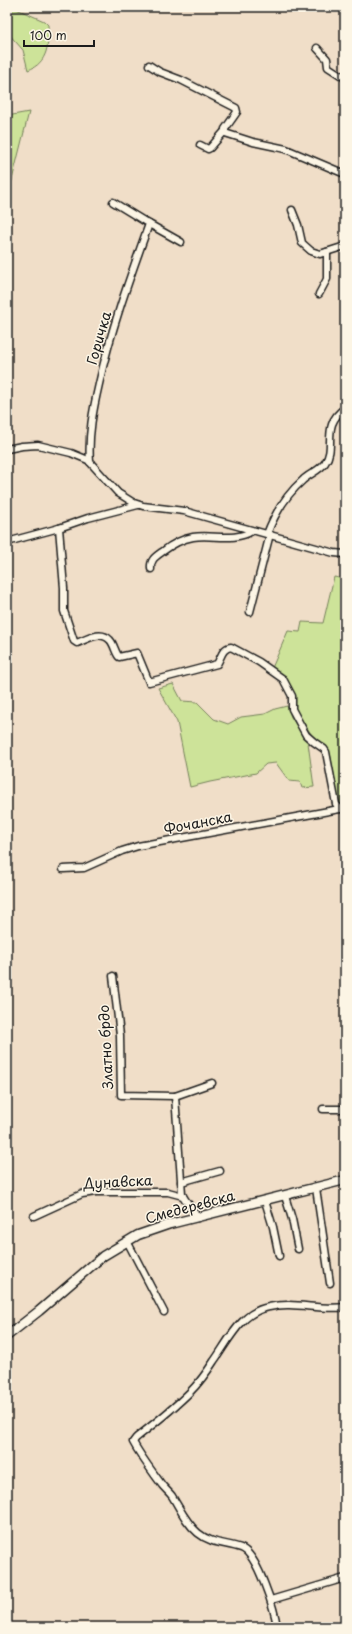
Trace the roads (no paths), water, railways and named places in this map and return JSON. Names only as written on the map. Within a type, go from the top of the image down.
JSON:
[{"type":"main road","name":"Смедеревска","points":[[7,1336],[98,1261],[127,1241],[157,1228],[345,1180]]},
{"type":"street","points":[[317,48],[327,59],[328,67],[345,78]]},
{"type":"street","points":[[149,65],[160,72],[176,77],[236,108],[237,112],[224,132],[210,148],[208,149],[200,145]]},
{"type":"street","points":[[224,132],[242,139],[286,149],[345,174]]},
{"type":"street","points":[[113,202],[181,242]]},
{"type":"street","points":[[292,210],[298,225],[302,243],[314,254],[320,254],[345,246]]},
{"type":"street","name":"Горичка","points":[[90,462],[90,425],[101,372],[113,328],[149,224]]},
{"type":"street","points":[[319,294],[327,279],[327,252]]},
{"type":"street","points":[[250,612],[268,534],[277,510],[302,480],[325,464],[329,452],[331,426],[339,413],[345,408]]},
{"type":"street","points":[[7,449],[22,446],[43,446],[81,456],[90,462],[106,482],[118,493],[138,505]]},
{"type":"street","points":[[7,542],[138,505],[184,511],[334,553],[345,554]]},
{"type":"street","name":"Фочанска","points":[[59,528],[64,588],[64,611],[74,642],[77,643],[96,636],[104,636],[111,640],[118,657],[136,653],[149,682],[216,664],[225,649],[228,647],[231,647],[259,662],[283,679],[292,696],[292,709],[300,724],[310,739],[324,749],[328,757],[336,804],[343,809]]},
{"type":"street","points":[[152,569],[151,563],[155,557],[183,539],[198,536],[235,536],[252,530]]},
{"type":"street","name":"Фочанска","points":[[63,869],[84,868],[122,851],[138,846],[343,809]]},
{"type":"street","name":"Златно брдо","points":[[113,976],[120,1035],[121,1095],[175,1096],[212,1084]]},
{"type":"street","points":[[175,1096],[183,1196],[194,1210],[198,1218]]},
{"type":"street","points":[[323,1109],[345,1109]]},
{"type":"street","points":[[182,1182],[220,1171]]},
{"type":"street","points":[[316,1188],[330,1283]]},
{"type":"street","name":"Дунавска","points":[[34,1216],[82,1194],[96,1192],[168,1192],[183,1196]]},
{"type":"street","points":[[285,1196],[292,1219],[298,1249]]},
{"type":"street","points":[[265,1201],[273,1227],[279,1256]]},
{"type":"street","points":[[127,1241],[164,1312]]},
{"type":"street","points":[[277,1627],[271,1600],[259,1571],[246,1551],[206,1539],[192,1527],[137,1450],[133,1442],[136,1438],[170,1412],[190,1392],[206,1374],[232,1332],[251,1314],[264,1308],[277,1306],[296,1305],[336,1309],[345,1308]]},
{"type":"street","points":[[271,1600],[345,1578]]}]
